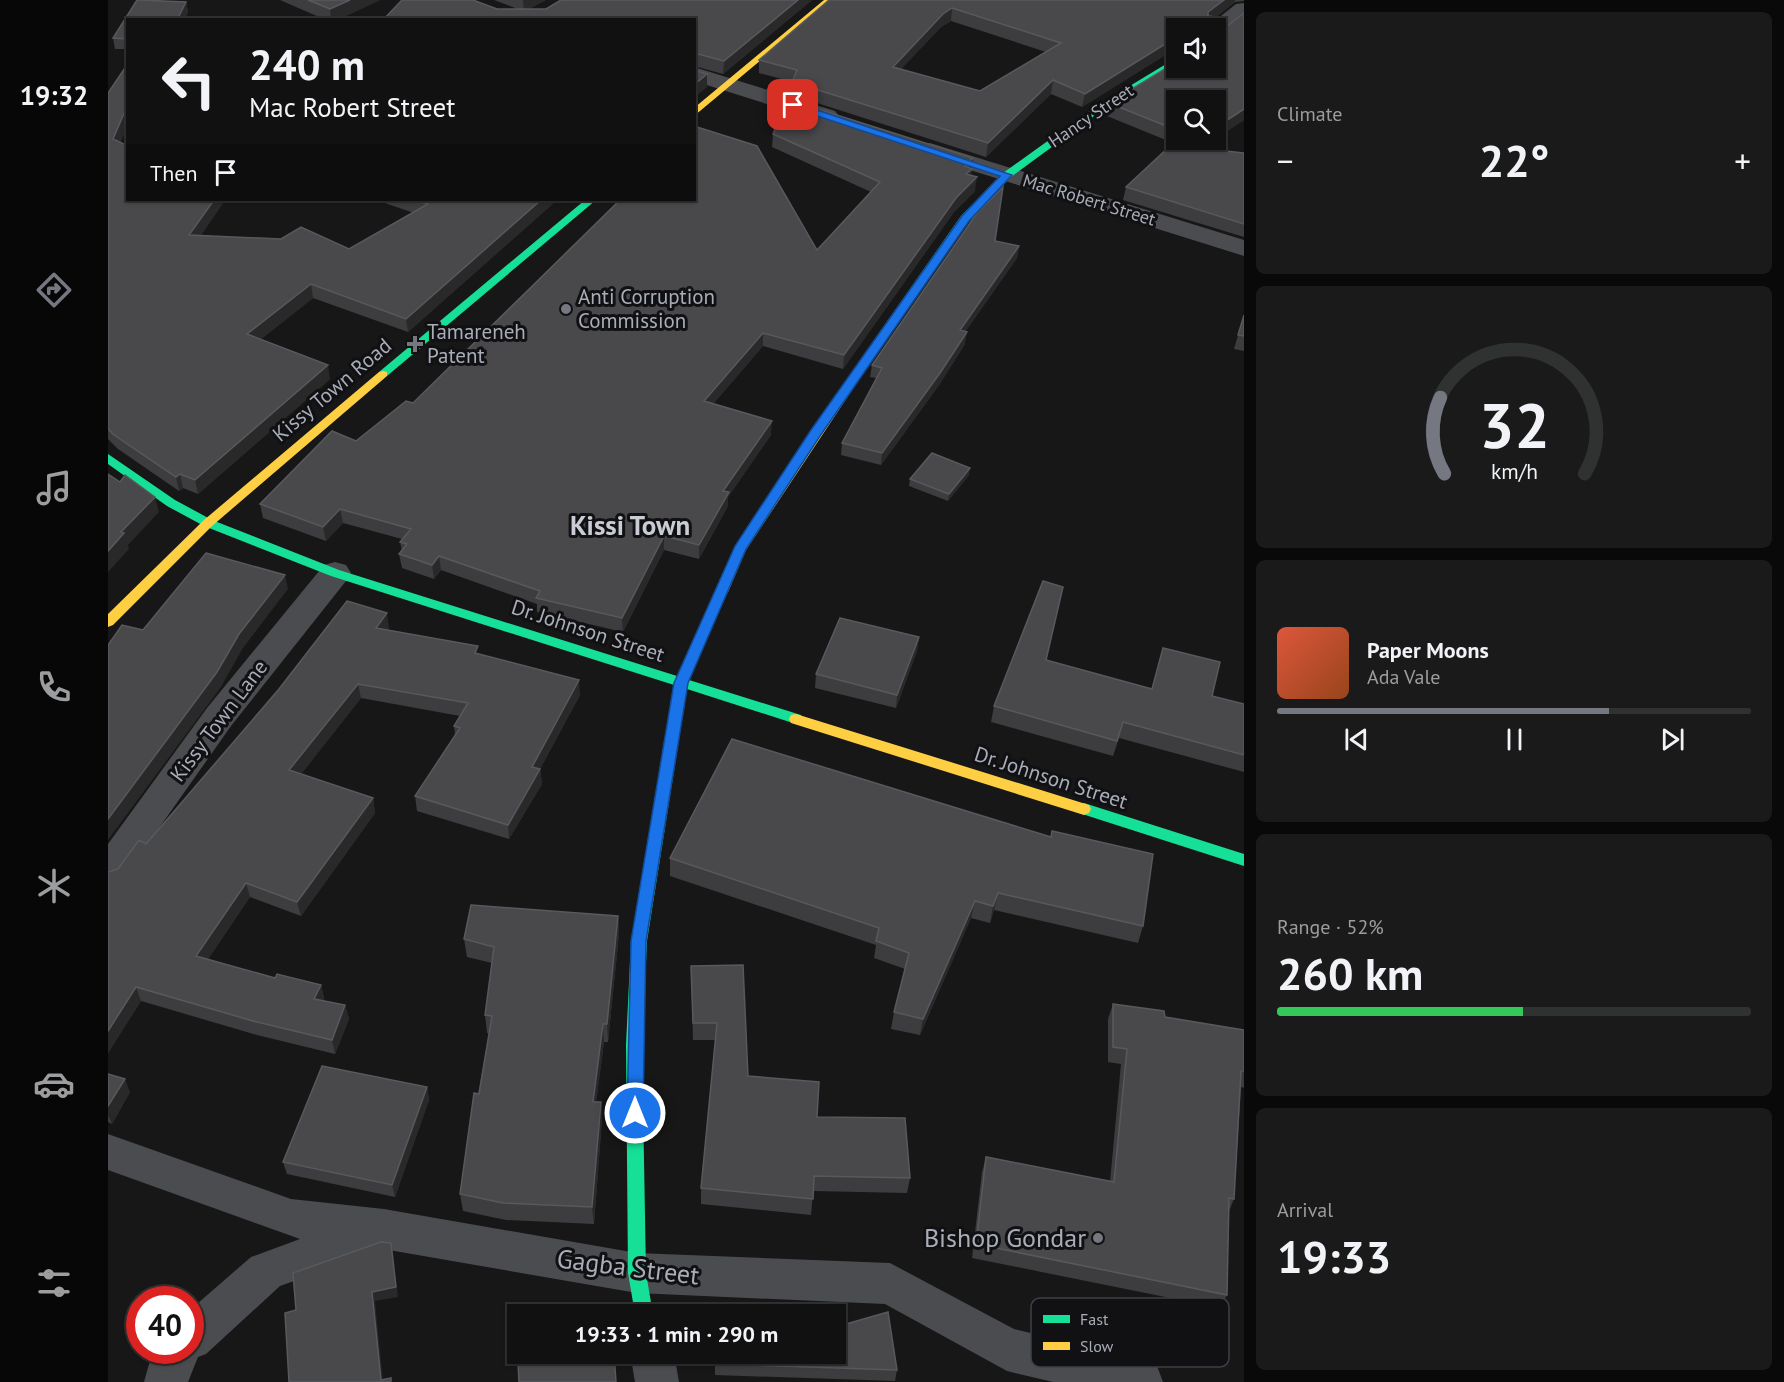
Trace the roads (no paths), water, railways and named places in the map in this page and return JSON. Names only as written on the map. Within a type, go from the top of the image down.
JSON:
[{"type":"street","points":[[696,111],[830,0]]},
{"type":"street","points":[[1226,23],[1244,9]]},
{"type":"street","name":"Hancy Street","points":[[642,1304],[636,1273],[634,1045],[639,941],[681,683],[740,549],[815,433],[965,218],[1007,175],[1098,109],[1166,67]]},
{"type":"street","points":[[696,75],[851,124]]},
{"type":"street","name":"Mac Robert Street","points":[[907,142],[1244,248]]},
{"type":"street","name":"Kissy Town Road","points":[[108,622],[208,524],[590,201]]},
{"type":"street","name":"Dr. Johnson Street","points":[[108,458],[171,503],[208,524],[335,573],[1244,860]]},
{"type":"street","name":"Kissy Town Lane","points":[[108,872],[219,717],[335,573]]},
{"type":"street","name":"Gagba Street","points":[[108,1152],[291,1218],[384,1229],[636,1273],[890,1284],[1007,1349],[1031,1355]]},
{"type":"street","points":[[204,1326],[266,1271],[384,1229]]},
{"type":"street","points":[[166,1382],[170,1364]]},
{"type":"street","points":[[654,1364],[657,1382]]},
{"type":"street","name":"Gagba Street","points":[[1080,1367],[1141,1382]]},
{"type":"place","name":"Anti Corruption Commission","points":[[566,309]]},
{"type":"place","name":"Tamareneh Patent","points":[[415,344]]},
{"type":"place","name":"Bishop Gondar","points":[[1098,1238]]},
{"type":"district","name":"Kissi Town","points":[[630,526]]}]
